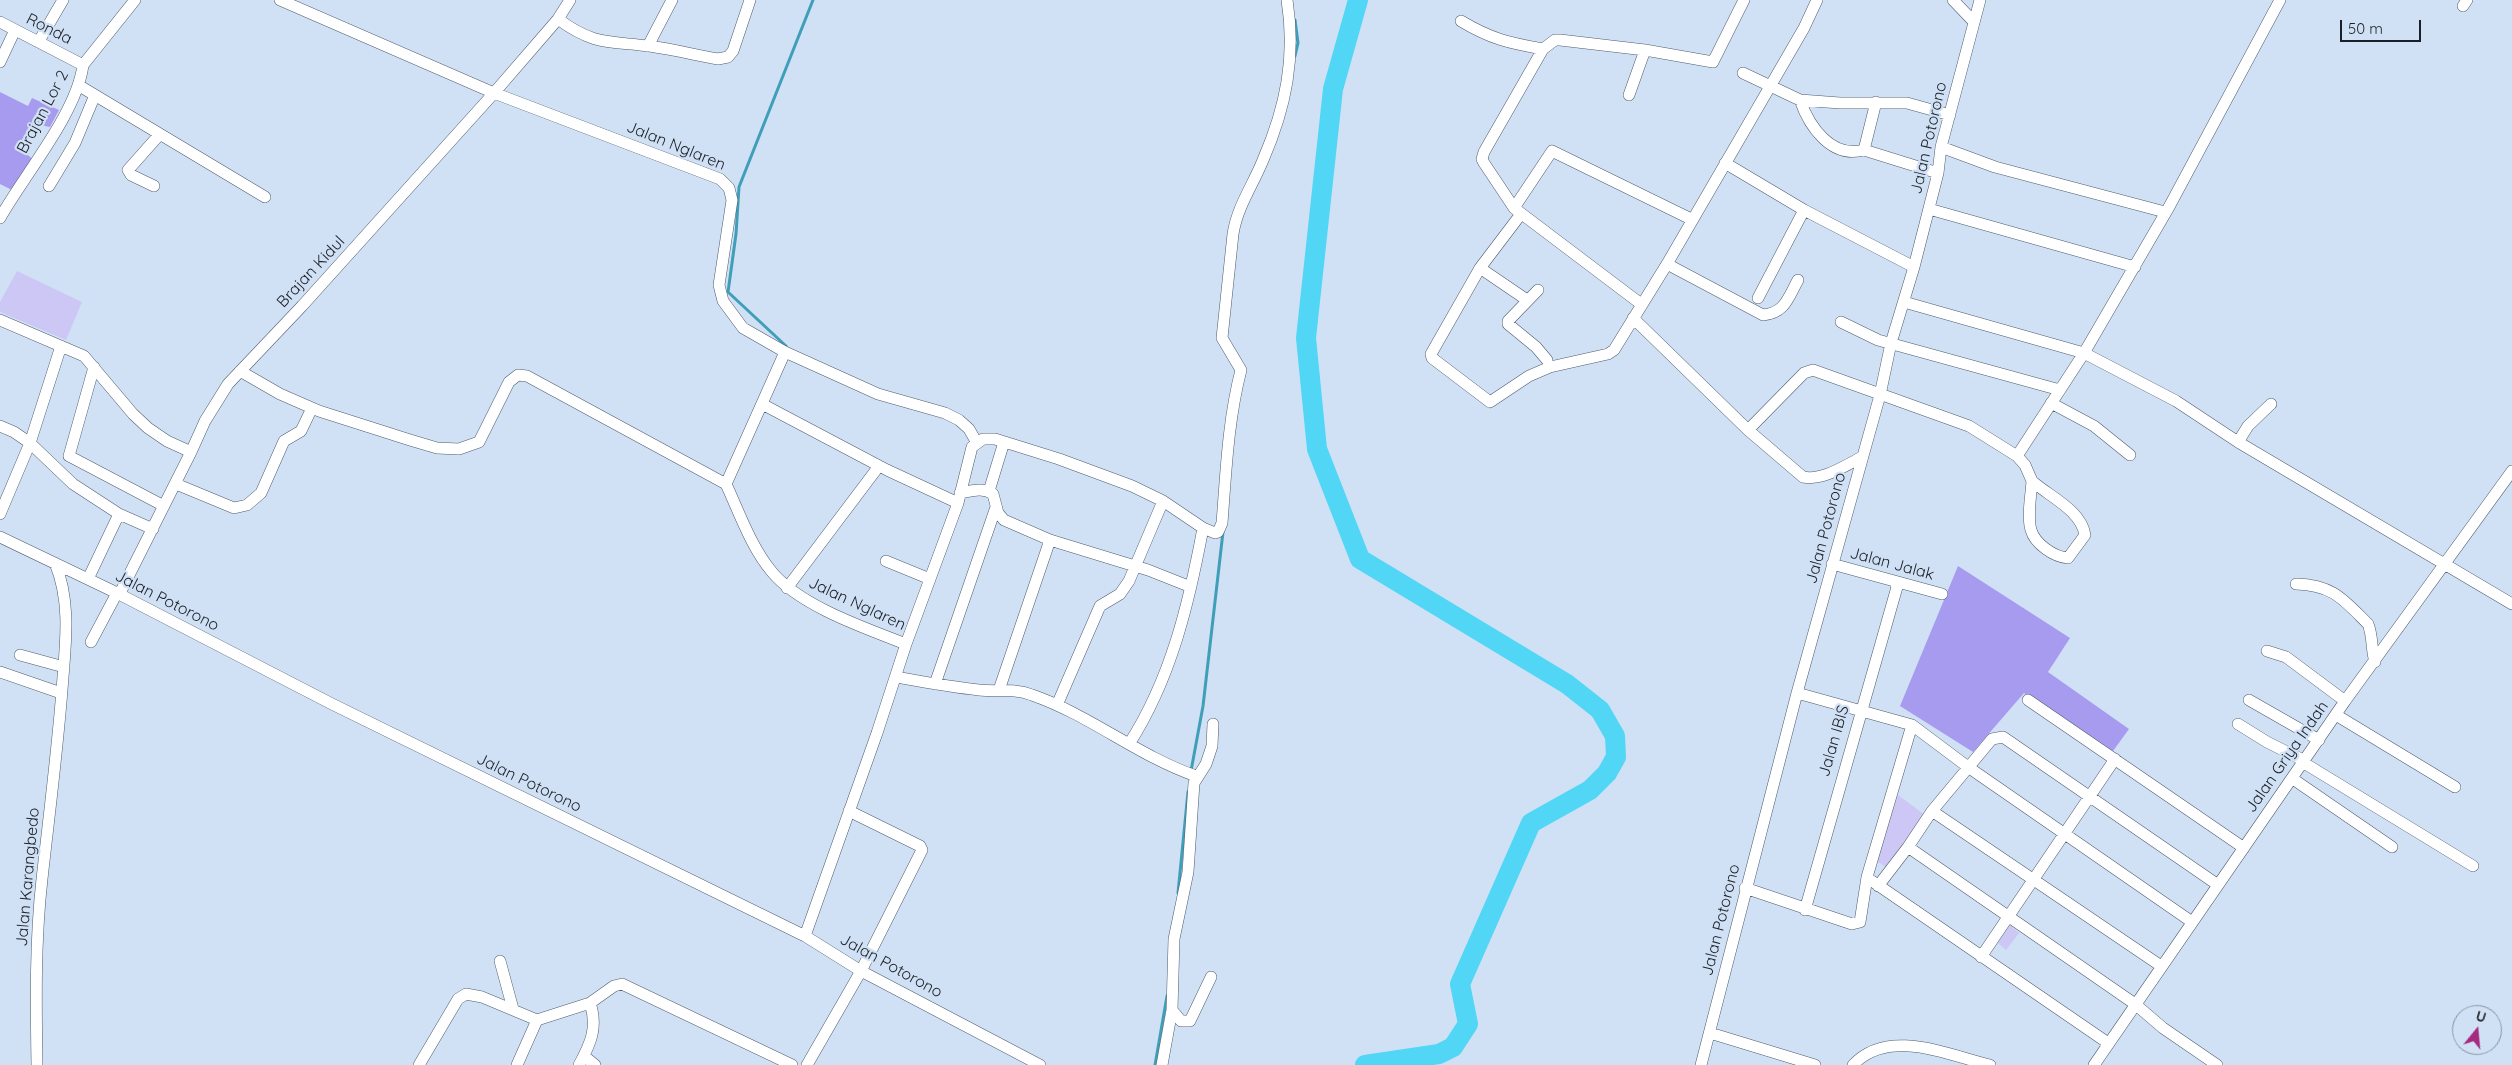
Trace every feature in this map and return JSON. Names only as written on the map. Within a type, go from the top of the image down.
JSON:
[{"type":"street","points":[[39,41],[63,0]]},
{"type":"street","name":"Brajan Lor 2","points":[[0,218],[52,137],[78,85],[83,65],[135,0]]},
{"type":"street","name":"Jalan Nglaren","points":[[280,0],[494,92],[720,179],[729,188],[732,200],[719,285],[723,301],[743,328],[785,352],[878,394],[945,413],[964,424],[977,443]]},
{"type":"street","name":"Brajan Kidul","points":[[91,642],[153,529],[215,403],[240,371],[309,299],[494,92],[558,19],[570,0]]},
{"type":"street","points":[[648,46],[672,0]]},
{"type":"street","points":[[558,19],[576,33],[595,41],[648,46],[718,59],[728,57],[738,40],[750,0]]},
{"type":"street","points":[[805,936],[906,644],[959,498],[972,447],[983,440],[1004,442],[1059,458],[1132,486],[1163,501],[1203,528],[1215,533],[1221,530],[1229,437],[1235,395],[1242,370],[1222,338],[1233,234],[1244,200],[1276,131],[1288,81],[1292,46],[1287,0]]},
{"type":"street","points":[[1642,304],[1518,211],[1482,158],[1543,49],[1555,40],[1645,50],[1713,62],[1744,0]]},
{"type":"street","points":[[1691,220],[1552,150],[1518,211],[1480,268],[1431,354],[1432,358],[1490,402],[1529,376],[1550,367],[1608,354],[1614,350],[1667,264],[1804,28],[1817,0]]},
{"type":"street","points":[[1953,0],[1974,22]]},
{"type":"street","name":"Jalan Potorono","points":[[1701,1065],[1797,693],[1880,396],[1891,344],[1914,267],[1938,173],[1941,147],[1980,0]]},
{"type":"street","points":[[2018,456],[2084,353],[2135,266],[2280,0]]},
{"type":"street","points":[[1461,21],[1488,36],[1512,44],[1543,49]]},
{"type":"street","name":"Ronda","points":[[0,22],[83,65]]},
{"type":"street","points":[[0,62],[15,30]]},
{"type":"street","points":[[1629,95],[1645,50]]},
{"type":"street","points":[[1743,73],[1800,100],[1840,103],[1907,103],[1950,115]]},
{"type":"street","points":[[78,85],[265,197]]},
{"type":"street","points":[[49,186],[75,143],[95,95]]},
{"type":"street","points":[[1800,100],[1815,132],[1830,143],[1847,151],[1855,153],[1864,150],[1938,173]]},
{"type":"street","points":[[1864,150],[1876,102]]},
{"type":"street","points":[[154,186],[132,175],[128,170],[130,165],[160,134]]},
{"type":"street","points":[[1941,147],[1995,167],[2165,212]]},
{"type":"street","points":[[1725,163],[1804,210],[1914,267]]},
{"type":"street","points":[[1929,209],[2135,266]]},
{"type":"street","points":[[1758,298],[1804,210]]},
{"type":"street","points":[[1667,264],[1763,315],[1774,314],[1782,308],[1798,280]]},
{"type":"street","points":[[1480,268],[1527,300]]},
{"type":"street","points":[[1538,290],[1508,321],[1508,324],[1536,347],[1547,360]]},
{"type":"street","points":[[1904,302],[2084,353],[2176,401],[2238,442],[2512,604]]},
{"type":"street","points":[[1633,318],[1748,430],[1803,477],[1821,476],[1862,457]]},
{"type":"street","points":[[0,320],[84,356],[133,414],[148,428],[167,441],[192,452]]},
{"type":"street","points":[[1841,322],[1878,340],[2060,390]]},
{"type":"street","points":[[0,514],[30,443],[61,346]]},
{"type":"street","points":[[240,371],[280,394],[312,408],[437,448],[459,449],[479,442],[509,382],[518,375],[527,376],[726,484],[785,352]]},
{"type":"street","points":[[94,367],[69,456],[164,506]]},
{"type":"street","points":[[1748,430],[1804,373],[1813,370],[1880,396],[1969,426],[2018,456],[2025,465],[2032,481],[2031,530],[2038,541],[2054,554],[2068,558],[2085,535],[2084,526],[2071,511],[2032,481]]},
{"type":"street","points":[[2051,403],[2094,426],[2130,455]]},
{"type":"street","points":[[762,404],[879,466],[959,498],[976,490],[989,491],[993,494],[996,507],[1004,520],[1050,540],[1134,566],[1191,587]]},
{"type":"street","points":[[2238,442],[2248,426],[2271,404]]},
{"type":"street","points":[[176,484],[234,508],[247,505],[261,493],[284,441],[301,431],[312,408]]},
{"type":"street","points":[[0,426],[14,432],[30,443],[60,474],[119,514],[153,529]]},
{"type":"street","points":[[989,491],[1004,442]]},
{"type":"street","points":[[787,588],[879,466]]},
{"type":"street","name":"Jalan Griya Indah","points":[[2094,1065],[2161,966],[2305,762],[2345,701],[2375,662],[2403,618],[2512,471]]},
{"type":"street","name":"Jalan Nglaren","points":[[726,484],[767,566],[787,588],[816,605],[906,644]]},
{"type":"street","points":[[1057,705],[1100,606],[1120,594],[1129,581],[1163,501]]},
{"type":"street","points":[[935,684],[996,507]]},
{"type":"street","points":[[88,579],[119,514]]},
{"type":"street","points":[[1129,744],[1143,722],[1162,683],[1191,587],[1203,528]]},
{"type":"street","name":"Jalan Potorono","points":[[0,537],[118,594],[332,704],[805,936],[861,971],[1040,1065]]},
{"type":"street","points":[[999,690],[1050,540]]},
{"type":"street","points":[[886,561],[930,579]]},
{"type":"street","name":"Jalan Karangbedo","points":[[37,1065],[37,938],[61,714],[64,667],[66,601],[62,580],[55,563]]},
{"type":"street","name":"Jalan Jalak","points":[[1832,564],[1942,594]]},
{"type":"street","name":"Jalan IBIS","points":[[1805,910],[1896,582]]},
{"type":"street","points":[[2296,584],[2316,584],[2327,588],[2368,624],[2371,650],[2375,662]]},
{"type":"street","points":[[2267,651],[2286,657],[2345,701]]},
{"type":"street","points":[[20,655],[64,667]]},
{"type":"street","points":[[0,672],[62,693]]},
{"type":"street","points":[[896,677],[981,691],[999,690],[1030,694],[1057,705],[1192,775],[1194,783],[1188,872],[1174,939],[1172,1010],[1162,1065]]},
{"type":"street","points":[[1797,693],[1912,725],[1968,767],[2192,922]]},
{"type":"street","points":[[2028,700],[2244,848]]},
{"type":"street","points":[[2250,700],[2319,740]]},
{"type":"street","points":[[2336,715],[2455,787]]},
{"type":"street","points":[[1192,775],[1206,764],[1212,746],[1213,724]]},
{"type":"street","points":[[2238,724],[2305,762],[2473,866]]},
{"type":"street","points":[[1746,888],[1805,910],[1858,924],[1862,919],[1867,877],[1912,725]]},
{"type":"street","points":[[1878,886],[1908,847],[1932,811],[1968,767],[1992,739],[2003,737],[2218,885]]},
{"type":"street","points":[[1981,957],[2115,759]]},
{"type":"street","points":[[2293,779],[2392,847]]},
{"type":"street","points":[[807,1065],[861,971],[922,849],[849,810]]},
{"type":"street","points":[[1932,811],[2161,966]]},
{"type":"street","points":[[1908,847],[2135,1004],[2162,1028],[2217,1065]]},
{"type":"street","points":[[1867,877],[2108,1043]]},
{"type":"street","points":[[500,961],[513,1009]]},
{"type":"street","points":[[1172,1010],[1181,1021],[1190,1021],[1211,976]]},
{"type":"street","points":[[419,1065],[458,999],[466,994],[474,994],[536,1020],[590,1003],[614,986],[627,986],[792,1065]]},
{"type":"street","points":[[590,1003],[595,1023],[582,1060],[595,1065]]},
{"type":"street","points":[[517,1065],[536,1020]]},
{"type":"street","points":[[1710,1033],[1815,1065]]},
{"type":"street","points":[[1853,1065],[1873,1050],[1907,1045],[1956,1061],[1990,1065]]},
{"type":"shaded area","points":[[0,92],[28,106],[32,98],[59,110],[50,127],[35,124],[20,149],[34,160],[18,193],[0,184]]},
{"type":"shaded area","points":[[17,271],[82,302],[66,340],[0,312],[0,302]]},
{"type":"shaded area","points":[[1958,566],[2070,638],[2048,672],[2129,729],[2113,751],[2024,693],[1973,752],[1900,706]]},
{"type":"shaded area","points":[[1898,795],[1925,815],[1887,868],[1875,860]]},
{"type":"shaded area","points":[[2010,925],[2019,933],[2006,950],[1998,943]]},
{"type":"waterway","points":[[786,346],[728,292],[736,234],[739,187],[813,0]]},
{"type":"waterway","points":[[1358,0],[1333,89],[1306,338],[1317,449],[1360,559],[1567,684],[1600,710],[1615,736],[1616,757],[1607,773],[1590,790],[1531,823],[1460,984],[1468,1024],[1453,1047],[1439,1054],[1365,1065]]},
{"type":"waterway","points":[[1295,20],[1298,43],[1295,56]]},
{"type":"waterway","points":[[1191,771],[1203,706],[1223,532]]},
{"type":"waterway","points":[[1178,893],[1188,792]]},
{"type":"waterway","points":[[1155,1065],[1167,996]]}]
